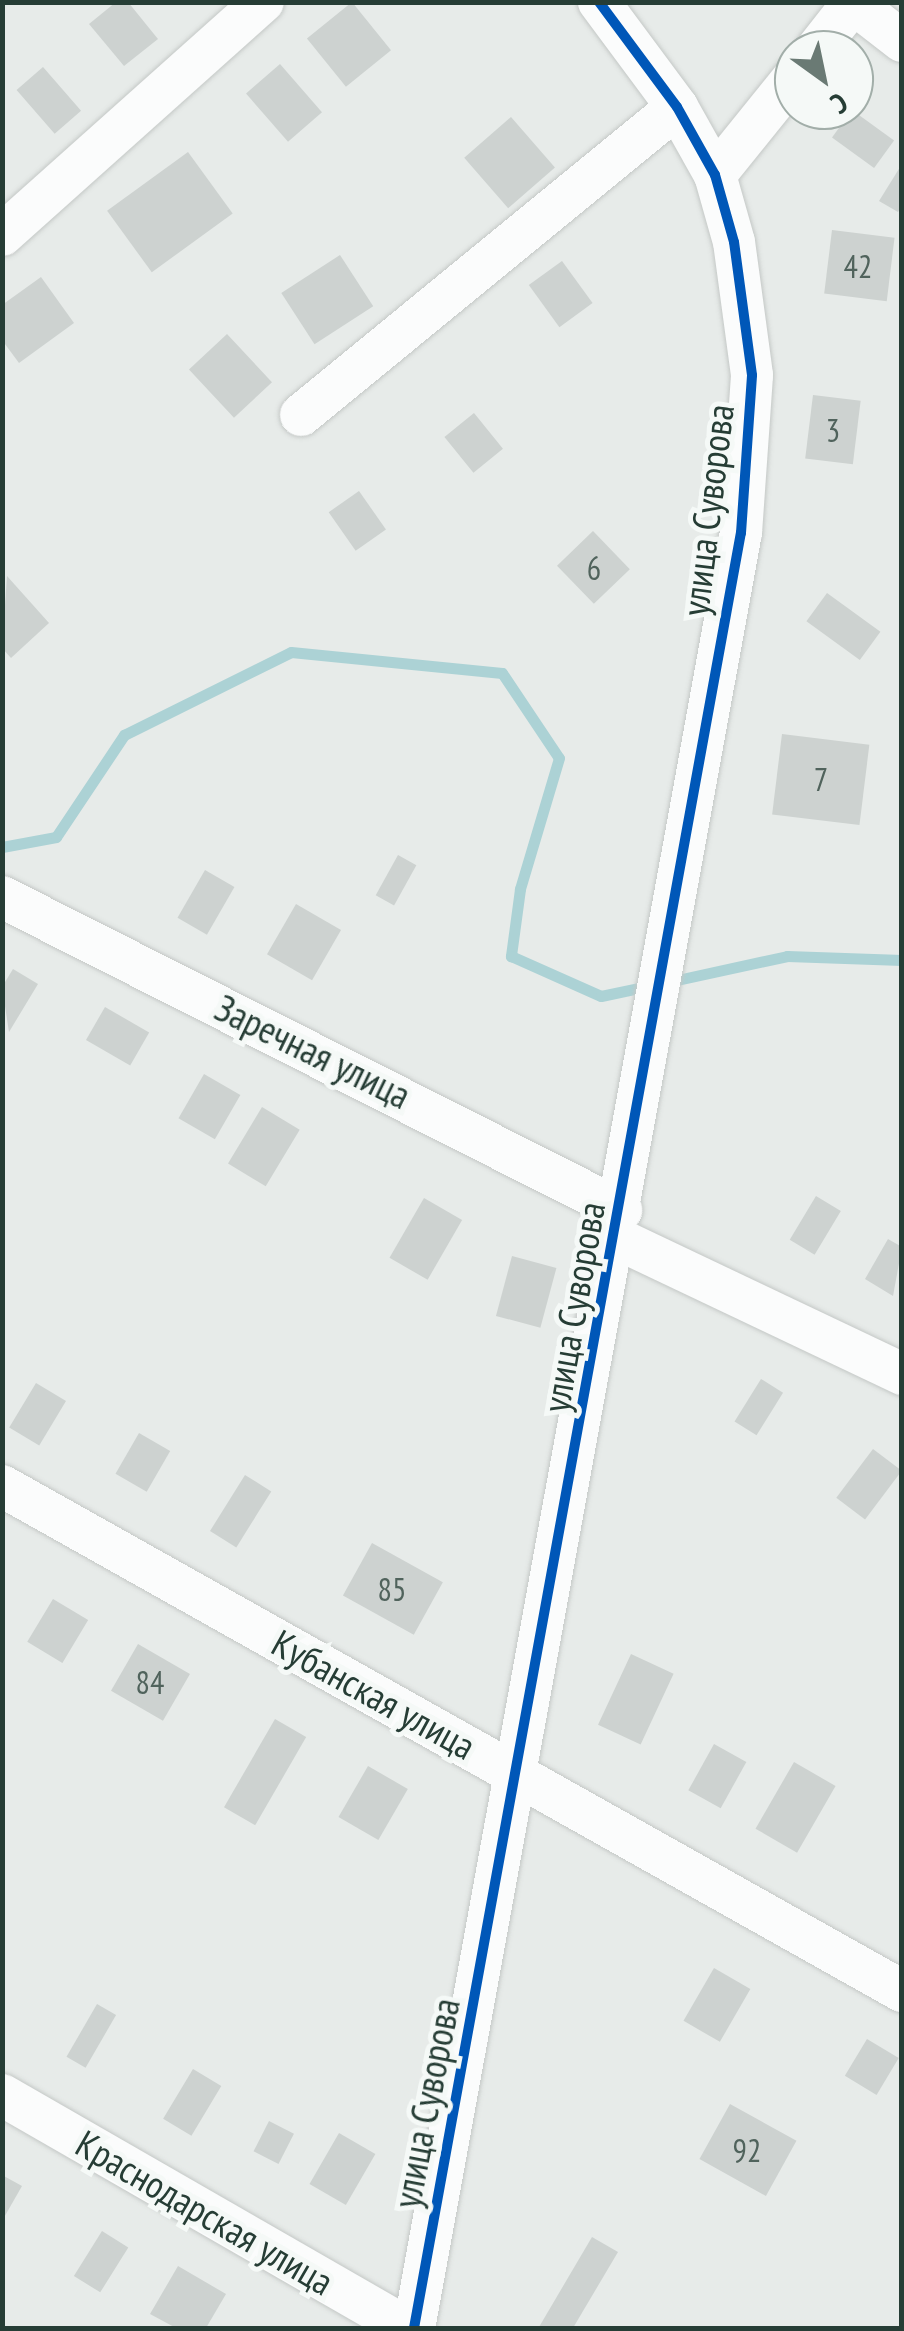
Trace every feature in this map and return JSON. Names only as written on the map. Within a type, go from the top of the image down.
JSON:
[{"type":"street","points":[[2,234],[263,2]]},
{"type":"street","name":"улица Суворова","points":[[411,2328],[652,1058],[742,533],[752,375],[715,175],[677,107],[598,2]]},
{"type":"street","points":[[832,30],[853,4],[902,41]]},
{"type":"street","points":[[715,175],[774,102]]},
{"type":"street","points":[[301,415],[677,107]]},
{"type":"street","name":"Заречная улица","points":[[2,897],[902,1374]]},
{"type":"street","name":"Кубанская улица","points":[[2,1486],[902,1991]]},
{"type":"street","name":"Краснодарская улица","points":[[2,2096],[411,2328]]},
{"type":"building","points":[[116,2],[128,2],[158,39],[124,66],[89,24]]},
{"type":"building","points":[[352,2],[391,50],[346,87],[307,39]]},
{"type":"building","points":[[280,64],[322,112],[288,142],[246,94]]},
{"type":"building","points":[[43,67],[81,111],[55,134],[17,90]]},
{"type":"building","points":[[511,117],[555,168],[508,208],[464,158]]},
{"type":"building","points":[[874,126],[894,141],[874,168],[832,138],[837,130],[874,130]]},
{"type":"building","points":[[188,152],[233,213],[152,272],[107,211]]},
{"type":"building","points":[[902,164],[902,206],[898,212],[879,201]]},
{"type":"building","points":[[832,230],[895,238],[887,301],[824,294]]},
{"type":"building","points":[[340,255],[373,306],[315,344],[281,293]]},
{"type":"building","points":[[562,261],[593,303],[559,327],[529,285]]},
{"type":"building","points":[[41,277],[74,323],[19,363],[2,340],[2,305]]},
{"type":"building","points":[[227,334],[272,382],[234,418],[189,369]]},
{"type":"building","points":[[813,395],[861,401],[853,464],[805,459]]},
{"type":"building","points":[[474,413],[503,449],[473,473],[444,437]]},
{"type":"building","points":[[359,491],[386,530],[356,551],[329,512]]},
{"type":"building","points":[[593,531],[630,569],[594,604],[557,566]]},
{"type":"building","points":[[7,576],[49,623],[11,658],[2,648]]},
{"type":"building","points":[[827,593],[880,632],[860,660],[806,621]]},
{"type":"building","points":[[782,734],[869,745],[859,825],[772,814]]},
{"type":"building","points":[[398,855],[416,865],[394,905],[376,895]]},
{"type":"building","points":[[205,870],[234,887],[207,935],[178,918]]},
{"type":"building","points":[[296,904],[341,930],[312,980],[267,954]]},
{"type":"building","points":[[13,969],[38,984],[9,1032],[2,987]]},
{"type":"building","points":[[105,1007],[149,1032],[130,1065],[86,1040]]},
{"type":"building","points":[[204,1074],[240,1095],[215,1139],[178,1118]]},
{"type":"building","points":[[262,1107],[300,1130],[266,1186],[228,1164]]},
{"type":"building","points":[[816,1196],[841,1211],[815,1255],[790,1240]]},
{"type":"building","points":[[424,1198],[462,1220],[428,1280],[390,1258]]},
{"type":"building","points":[[888,1239],[902,1247],[893,1296],[865,1279]]},
{"type":"building","points":[[512,1256],[556,1268],[540,1328],[496,1316]]},
{"type":"building","points":[[761,1379],[783,1393],[757,1435],[735,1421]]},
{"type":"building","points":[[36,1383],[66,1401],[39,1446],[9,1428]]},
{"type":"building","points":[[139,1433],[170,1451],[147,1492],[116,1474]]},
{"type":"building","points":[[873,1449],[902,1471],[865,1519],[836,1498]]},
{"type":"building","points":[[245,1475],[271,1491],[236,1547],[210,1531]]},
{"type":"building","points":[[372,1543],[443,1582],[414,1635],[343,1595]]},
{"type":"building","points":[[53,1599],[88,1620],[62,1663],[27,1642]]},
{"type":"building","points":[[138,1644],[190,1674],[163,1721],[111,1691]]},
{"type":"building","points":[[631,1654],[674,1674],[641,1745],[598,1725]]},
{"type":"building","points":[[275,1719],[306,1737],[255,1825],[224,1807]]},
{"type":"building","points":[[714,1744],[746,1762],[721,1808],[688,1790]]},
{"type":"building","points":[[794,1762],[836,1786],[797,1853],[756,1829]]},
{"type":"building","points":[[368,1766],[408,1789],[378,1840],[338,1817]]},
{"type":"building","points":[[714,1968],[750,1989],[720,2042],[684,2021]]},
{"type":"building","points":[[97,2004],[116,2015],[86,2068],[67,2057]]},
{"type":"building","points":[[867,2039],[899,2058],[877,2095],[845,2076]]},
{"type":"building","points":[[193,2069],[221,2086],[191,2136],[163,2119]]},
{"type":"building","points":[[730,2104],[796,2141],[766,2196],[699,2159]]},
{"type":"building","points":[[269,2121],[294,2134],[279,2164],[254,2151]]},
{"type":"building","points":[[339,2133],[375,2154],[346,2205],[310,2184]]},
{"type":"building","points":[[2,2175],[22,2186],[2,2221]]},
{"type":"building","points":[[102,2231],[128,2247],[100,2292],[74,2276]]},
{"type":"building","points":[[592,2237],[618,2252],[573,2328],[539,2327]]},
{"type":"building","points":[[178,2266],[226,2294],[206,2328],[176,2328],[150,2314]]},
{"type":"waterway","points":[[2,847],[56,837],[124,735],[291,652],[502,673],[559,758],[520,889],[511,956],[601,996],[649,986]]},
{"type":"waterway","points":[[668,982],[787,956],[902,960]]},
{"type":"cycle path","points":[[414,2328],[741,533],[752,375],[734,242],[715,175],[677,107],[599,2]]}]
